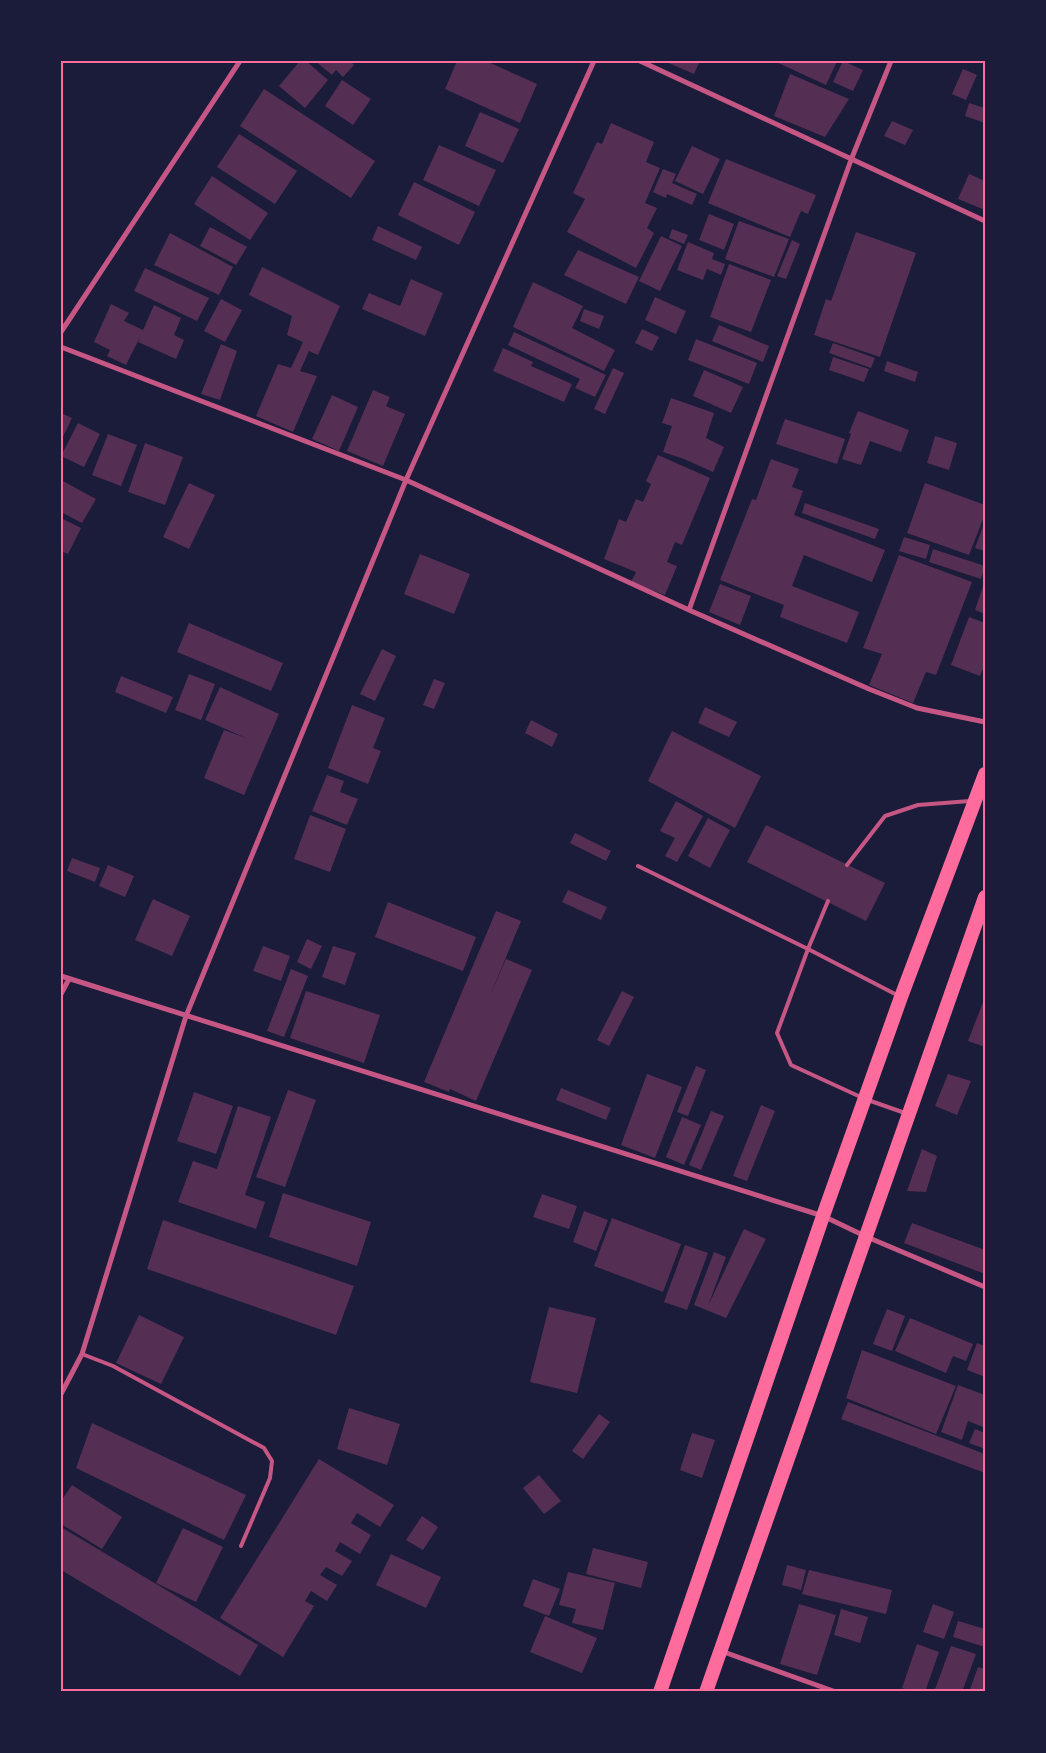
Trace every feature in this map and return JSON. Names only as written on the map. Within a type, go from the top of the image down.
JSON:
[{"type":"highway","points":[[660,1692],[900,997],[977,802],[985,774]]},
{"type":"highway","points":[[706,1692],[985,897]]},
{"type":"street","points":[[61,1394],[82,1354],[186,1016],[406,480],[594,61]]},
{"type":"street","points":[[640,61],[985,221]]},
{"type":"street","points":[[689,610],[852,160],[891,61]]},
{"type":"street","points":[[61,332],[238,62]]},
{"type":"street","points":[[61,347],[406,480],[689,610],[869,689],[917,708],[985,722]]},
{"type":"street","points":[[61,976],[823,1216],[867,1237],[985,1287]]},
{"type":"street","points":[[61,994],[69,979]]},
{"type":"street","points":[[720,1650],[836,1692]]},
{"type":"lane","points":[[847,864],[885,816],[918,805],[977,802]]},
{"type":"lane","points":[[638,866],[808,949],[900,997]]},
{"type":"lane","points":[[828,901],[776,1033],[791,1065],[865,1099],[909,1114]]},
{"type":"lane","points":[[82,1354],[113,1366],[264,1448],[272,1461],[270,1478],[242,1546]]},
{"type":"building","points":[[300,61],[306,61],[328,80],[305,108],[279,86]]},
{"type":"building","points":[[315,61],[350,61],[354,65],[343,77],[336,70],[332,75]]},
{"type":"building","points":[[457,61],[486,61],[537,84],[520,123],[445,89]]},
{"type":"building","points":[[664,61],[700,61],[694,74]]},
{"type":"building","points":[[774,61],[837,61],[826,85]]},
{"type":"building","points":[[843,61],[863,70],[853,91],[833,82]]},
{"type":"building","points":[[963,69],[977,75],[966,100],[952,94]]},
{"type":"building","points":[[790,74],[849,99],[825,137],[774,116]]},
{"type":"building","points":[[342,80],[371,99],[353,125],[325,106]]},
{"type":"building","points":[[264,89],[375,161],[351,198],[240,126]]},
{"type":"building","points":[[969,103],[985,108],[985,123],[965,116]]},
{"type":"building","points":[[480,112],[519,129],[503,163],[465,146]]},
{"type":"building","points":[[892,121],[913,130],[905,145],[884,136]]},
{"type":"building","points":[[611,123],[654,142],[646,162],[660,168],[645,203],[657,208],[647,228],[654,233],[636,268],[567,232],[585,199],[573,193],[597,142],[602,144]]},
{"type":"building","points":[[239,134],[297,171],[275,204],[217,167]]},
{"type":"building","points":[[439,145],[496,170],[479,206],[423,180]]},
{"type":"building","points":[[692,146],[720,159],[703,194],[675,181]]},
{"type":"building","points":[[726,159],[816,195],[808,214],[801,211],[790,237],[708,203]]},
{"type":"building","points":[[663,169],[676,174],[672,183],[697,194],[692,205],[667,194],[666,198],[653,192]]},
{"type":"building","points":[[969,174],[985,181],[985,210],[958,199]]},
{"type":"building","points":[[212,176],[268,213],[250,240],[194,204]]},
{"type":"building","points":[[414,182],[475,212],[459,245],[398,215]]},
{"type":"building","points":[[709,214],[734,224],[724,250],[699,240]]},
{"type":"building","points":[[739,221],[789,239],[774,277],[725,259]]},
{"type":"building","points":[[378,226],[422,247],[416,260],[372,240]]},
{"type":"building","points":[[210,227],[247,247],[236,265],[200,246]]},
{"type":"building","points":[[672,229],[688,235],[684,244],[669,238]]},
{"type":"building","points":[[856,232],[916,253],[880,357],[814,335],[826,299],[831,301]]},
{"type":"building","points":[[170,233],[233,267],[219,295],[154,265]]},
{"type":"building","points":[[661,236],[682,246],[660,291],[639,281]]},
{"type":"building","points":[[792,240],[800,244],[786,279],[777,276]]},
{"type":"building","points":[[688,242],[714,253],[712,259],[725,264],[721,275],[707,269],[703,280],[677,270]]},
{"type":"building","points":[[578,250],[639,277],[626,304],[564,275]]},
{"type":"building","points":[[729,264],[771,280],[751,332],[710,317]]},
{"type":"building","points":[[262,267],[340,306],[318,355],[309,351],[300,371],[317,376],[293,432],[256,416],[278,364],[291,368],[303,342],[287,335],[292,316],[249,295]]},
{"type":"building","points":[[145,268],[209,298],[197,321],[134,291]]},
{"type":"building","points":[[411,279],[443,293],[425,336],[362,309],[369,293],[400,306]]},
{"type":"building","points":[[533,282],[583,306],[572,328],[615,350],[604,371],[513,327]]},
{"type":"building","points":[[655,297],[686,311],[676,334],[645,320]]},
{"type":"building","points":[[221,299],[242,310],[225,342],[204,331]]},
{"type":"building","points":[[111,304],[129,313],[124,321],[143,330],[154,305],[181,318],[174,335],[184,340],[176,359],[138,342],[141,335],[126,365],[107,356],[110,350],[94,342]]},
{"type":"building","points":[[584,309],[604,316],[599,329],[580,321]]},
{"type":"building","points":[[719,325],[769,346],[763,362],[712,341]]},
{"type":"building","points":[[642,329],[659,337],[652,351],[635,343]]},
{"type":"building","points":[[514,332],[606,375],[595,397],[575,388],[580,379],[508,345]]},
{"type":"building","points":[[696,339],[757,363],[749,384],[688,360]]},
{"type":"building","points":[[833,343],[875,358],[871,368],[829,353]]},
{"type":"building","points":[[221,344],[237,351],[220,400],[201,394]]},
{"type":"building","points":[[503,348],[533,362],[531,366],[572,384],[564,402],[493,371]]},
{"type":"building","points":[[833,357],[869,369],[864,382],[829,370]]},
{"type":"building","points":[[887,361],[918,372],[915,382],[884,371]]},
{"type":"building","points":[[613,368],[624,373],[605,414],[594,409]]},
{"type":"building","points":[[704,370],[743,387],[731,413],[693,396]]},
{"type":"building","points":[[373,390],[390,397],[386,406],[405,414],[383,466],[347,451]]},
{"type":"building","points":[[332,395],[358,407],[339,451],[312,439]]},
{"type":"building","points":[[671,398],[714,413],[706,438],[724,447],[713,472],[663,452],[672,426],[662,423]]},
{"type":"building","points":[[858,411],[909,430],[901,452],[870,441],[861,465],[842,459],[851,434],[849,433]]},
{"type":"building","points":[[61,413],[72,418],[61,441]]},
{"type":"building","points":[[785,419],[845,439],[837,464],[776,444]]},
{"type":"building","points":[[78,423],[100,434],[84,467],[61,456]]},
{"type":"building","points":[[108,434],[137,445],[121,486],[92,475]]},
{"type":"building","points":[[935,436],[957,443],[949,470],[927,463]]},
{"type":"building","points":[[145,443],[183,457],[165,505],[128,492]]},
{"type":"building","points":[[658,455],[710,478],[682,545],[675,542],[667,562],[677,566],[665,595],[631,582],[636,572],[604,559],[619,519],[626,522],[636,499],[643,502],[651,484],[646,481]]},
{"type":"building","points":[[771,459],[799,469],[792,487],[803,491],[794,515],[885,550],[872,582],[804,555],[792,586],[859,612],[847,643],[780,617],[784,605],[720,580],[752,499],[756,500]]},
{"type":"building","points":[[61,480],[96,499],[82,523],[61,512]]},
{"type":"building","points":[[189,483],[215,495],[189,549],[163,537]]},
{"type":"building","points":[[925,483],[985,505],[985,514],[969,555],[907,533]]},
{"type":"building","points":[[805,503],[879,529],[875,539],[802,513]]},
{"type":"building","points":[[61,518],[81,528],[68,554],[61,551]]},
{"type":"building","points":[[985,521],[985,551],[975,548]]},
{"type":"building","points":[[904,537],[930,545],[926,559],[899,551]]},
{"type":"building","points":[[933,549],[985,566],[981,579],[929,562]]},
{"type":"building","points":[[420,554],[470,574],[454,614],[404,594]]},
{"type":"building","points":[[899,555],[972,582],[936,675],[926,672],[913,703],[869,685],[882,654],[863,648]]},
{"type":"building","points":[[720,584],[751,596],[740,625],[709,612]]},
{"type":"building","points":[[985,584],[985,614],[975,610]]},
{"type":"building","points":[[969,617],[985,623],[985,664],[980,676],[951,665]]},
{"type":"building","points":[[189,623],[283,663],[271,691],[177,652]]},
{"type":"building","points":[[382,649],[396,656],[375,701],[360,694]]},
{"type":"building","points":[[189,674],[215,684],[201,720],[175,710]]},
{"type":"building","points":[[121,676],[173,697],[166,713],[115,692]]},
{"type":"building","points":[[434,679],[445,683],[434,709],[423,705]]},
{"type":"building","points":[[220,687],[279,714],[244,795],[204,778],[224,730],[246,738],[205,720]]},
{"type":"building","points":[[352,705],[385,718],[373,748],[381,751],[368,784],[328,768]]},
{"type":"building","points":[[705,707],[737,722],[729,737],[698,723]]},
{"type":"building","points":[[531,720],[558,734],[552,747],[525,733]]},
{"type":"building","points":[[672,731],[761,776],[735,828],[648,781]]},
{"type":"building","points":[[327,775],[344,781],[340,792],[358,799],[347,825],[312,811]]},
{"type":"building","points":[[676,801],[703,816],[677,862],[665,856],[675,838],[660,831]]},
{"type":"building","points":[[310,815],[346,829],[330,872],[294,859]]},
{"type":"building","points":[[708,818],[730,830],[710,868],[688,856]]},
{"type":"building","points":[[766,825],[885,883],[866,921],[747,862]]},
{"type":"building","points":[[575,833],[611,851],[606,861],[570,843]]},
{"type":"building","points":[[72,858],[100,868],[95,882],[67,871]]},
{"type":"building","points":[[108,865],[134,876],[125,897],[99,886]]},
{"type":"building","points":[[568,890],[607,907],[601,920],[562,902]]},
{"type":"building","points":[[153,899],[190,916],[172,956],[135,940]]},
{"type":"building","points":[[388,902],[476,937],[463,971],[375,937]]},
{"type":"building","points":[[496,911],[521,921],[490,996],[506,959],[532,970],[476,1101],[450,1089],[449,1092],[424,1082]]},
{"type":"building","points":[[307,939],[322,946],[311,969],[297,962]]},
{"type":"building","points":[[263,946],[290,956],[281,981],[253,971]]},
{"type":"building","points":[[333,946],[356,953],[345,985],[322,977]]},
{"type":"building","points":[[291,969],[308,976],[284,1037],[267,1031]]},
{"type":"building","points":[[306,991],[380,1015],[364,1063],[290,1038]]},
{"type":"building","points":[[622,991],[634,997],[609,1046],[597,1040]]},
{"type":"building","points":[[985,997],[985,1047],[968,1041]]},
{"type":"building","points":[[696,1066],[706,1070],[688,1116],[677,1112]]},
{"type":"building","points":[[647,1074],[682,1087],[655,1158],[621,1145]]},
{"type":"building","points":[[948,1074],[971,1081],[957,1115],[935,1106]]},
{"type":"building","points":[[561,1088],[611,1108],[606,1120],[556,1100]]},
{"type":"building","points":[[288,1090],[316,1100],[285,1187],[256,1177]]},
{"type":"building","points":[[194,1092],[233,1106],[216,1154],[177,1141]]},
{"type":"building","points":[[761,1105],[775,1111],[747,1181],[733,1176]]},
{"type":"building","points":[[238,1106],[271,1117],[245,1195],[265,1202],[256,1229],[178,1202],[193,1161],[217,1169]]},
{"type":"building","points":[[711,1111],[724,1116],[701,1170],[689,1165]]},
{"type":"building","points":[[682,1117],[701,1125],[684,1165],[666,1157]]},
{"type":"building","points":[[922,1149],[937,1156],[926,1192],[907,1191]]},
{"type":"building","points":[[283,1193],[371,1222],[357,1266],[269,1237]]},
{"type":"building","points":[[542,1194],[577,1206],[569,1229],[533,1217]]},
{"type":"building","points":[[584,1211],[608,1220],[596,1251],[573,1242]]},
{"type":"building","points":[[612,1218],[681,1244],[663,1292],[594,1266]]},
{"type":"building","points":[[163,1220],[354,1286],[336,1335],[147,1269]]},
{"type":"building","points":[[912,1223],[985,1250],[985,1274],[904,1243]]},
{"type":"building","points":[[744,1229],[766,1239],[726,1318],[694,1305],[714,1252],[726,1257],[708,1306]]},
{"type":"building","points":[[685,1245],[708,1253],[687,1310],[664,1302]]},
{"type":"building","points":[[549,1307],[596,1318],[577,1393],[530,1382]]},
{"type":"building","points":[[887,1309],[905,1316],[892,1351],[873,1344]]},
{"type":"building","points":[[139,1315],[184,1337],[161,1384],[116,1363]]},
{"type":"building","points":[[910,1318],[973,1344],[966,1361],[953,1356],[946,1373],[895,1351]]},
{"type":"building","points":[[977,1343],[985,1346],[985,1377],[967,1370]]},
{"type":"building","points":[[862,1350],[956,1386],[936,1434],[846,1398]]},
{"type":"building","points":[[958,1385],[985,1395],[985,1421],[983,1427],[968,1421],[962,1440],[941,1432]]},
{"type":"building","points":[[848,1402],[985,1454],[985,1473],[841,1419]]},
{"type":"building","points":[[349,1408],[400,1424],[387,1465],[337,1449]]},
{"type":"building","points":[[599,1414],[610,1422],[583,1459],[572,1451]]},
{"type":"building","points":[[92,1423],[246,1495],[224,1540],[76,1468]]},
{"type":"building","points":[[975,1429],[985,1433],[985,1449],[969,1443]]},
{"type":"building","points":[[692,1433],[715,1440],[702,1478],[680,1470]]},
{"type":"building","points":[[319,1459],[394,1505],[380,1527],[357,1513],[351,1523],[371,1535],[360,1554],[340,1542],[335,1551],[352,1561],[342,1576],[326,1567],[320,1575],[337,1585],[327,1601],[311,1591],[305,1601],[314,1606],[283,1657],[220,1618]]},
{"type":"building","points":[[539,1475],[561,1501],[544,1514],[523,1488]]},
{"type":"building","points":[[72,1485],[122,1517],[102,1549],[61,1524],[61,1501]]},
{"type":"building","points":[[422,1516],[438,1527],[423,1550],[406,1540]]},
{"type":"building","points":[[61,1527],[258,1645],[240,1676],[61,1570]]},
{"type":"building","points":[[183,1528],[223,1547],[196,1602],[156,1583]]},
{"type":"building","points":[[593,1548],[648,1562],[641,1588],[586,1574]]},
{"type":"building","points":[[391,1554],[441,1577],[426,1608],[376,1585]]},
{"type":"building","points":[[787,1565],[806,1570],[801,1590],[782,1585]]},
{"type":"building","points":[[809,1570],[892,1590],[886,1614],[802,1594]]},
{"type":"building","points":[[568,1572],[615,1583],[603,1630],[572,1623],[576,1609],[559,1605]]},
{"type":"building","points":[[533,1579],[560,1589],[549,1616],[523,1606]]},
{"type":"building","points":[[799,1604],[836,1615],[817,1675],[780,1664]]},
{"type":"building","points":[[933,1604],[954,1612],[944,1639],[923,1632]]},
{"type":"building","points":[[841,1609],[868,1617],[860,1643],[834,1635]]},
{"type":"building","points":[[545,1616],[597,1638],[582,1673],[530,1652]]},
{"type":"building","points":[[958,1621],[985,1629],[985,1647],[953,1637]]},
{"type":"building","points":[[917,1644],[939,1652],[925,1692],[914,1692],[902,1688]]},
{"type":"building","points":[[951,1646],[976,1654],[962,1692],[934,1692]]},
{"type":"building","points":[[978,1667],[985,1669],[985,1692],[969,1692]]}]
